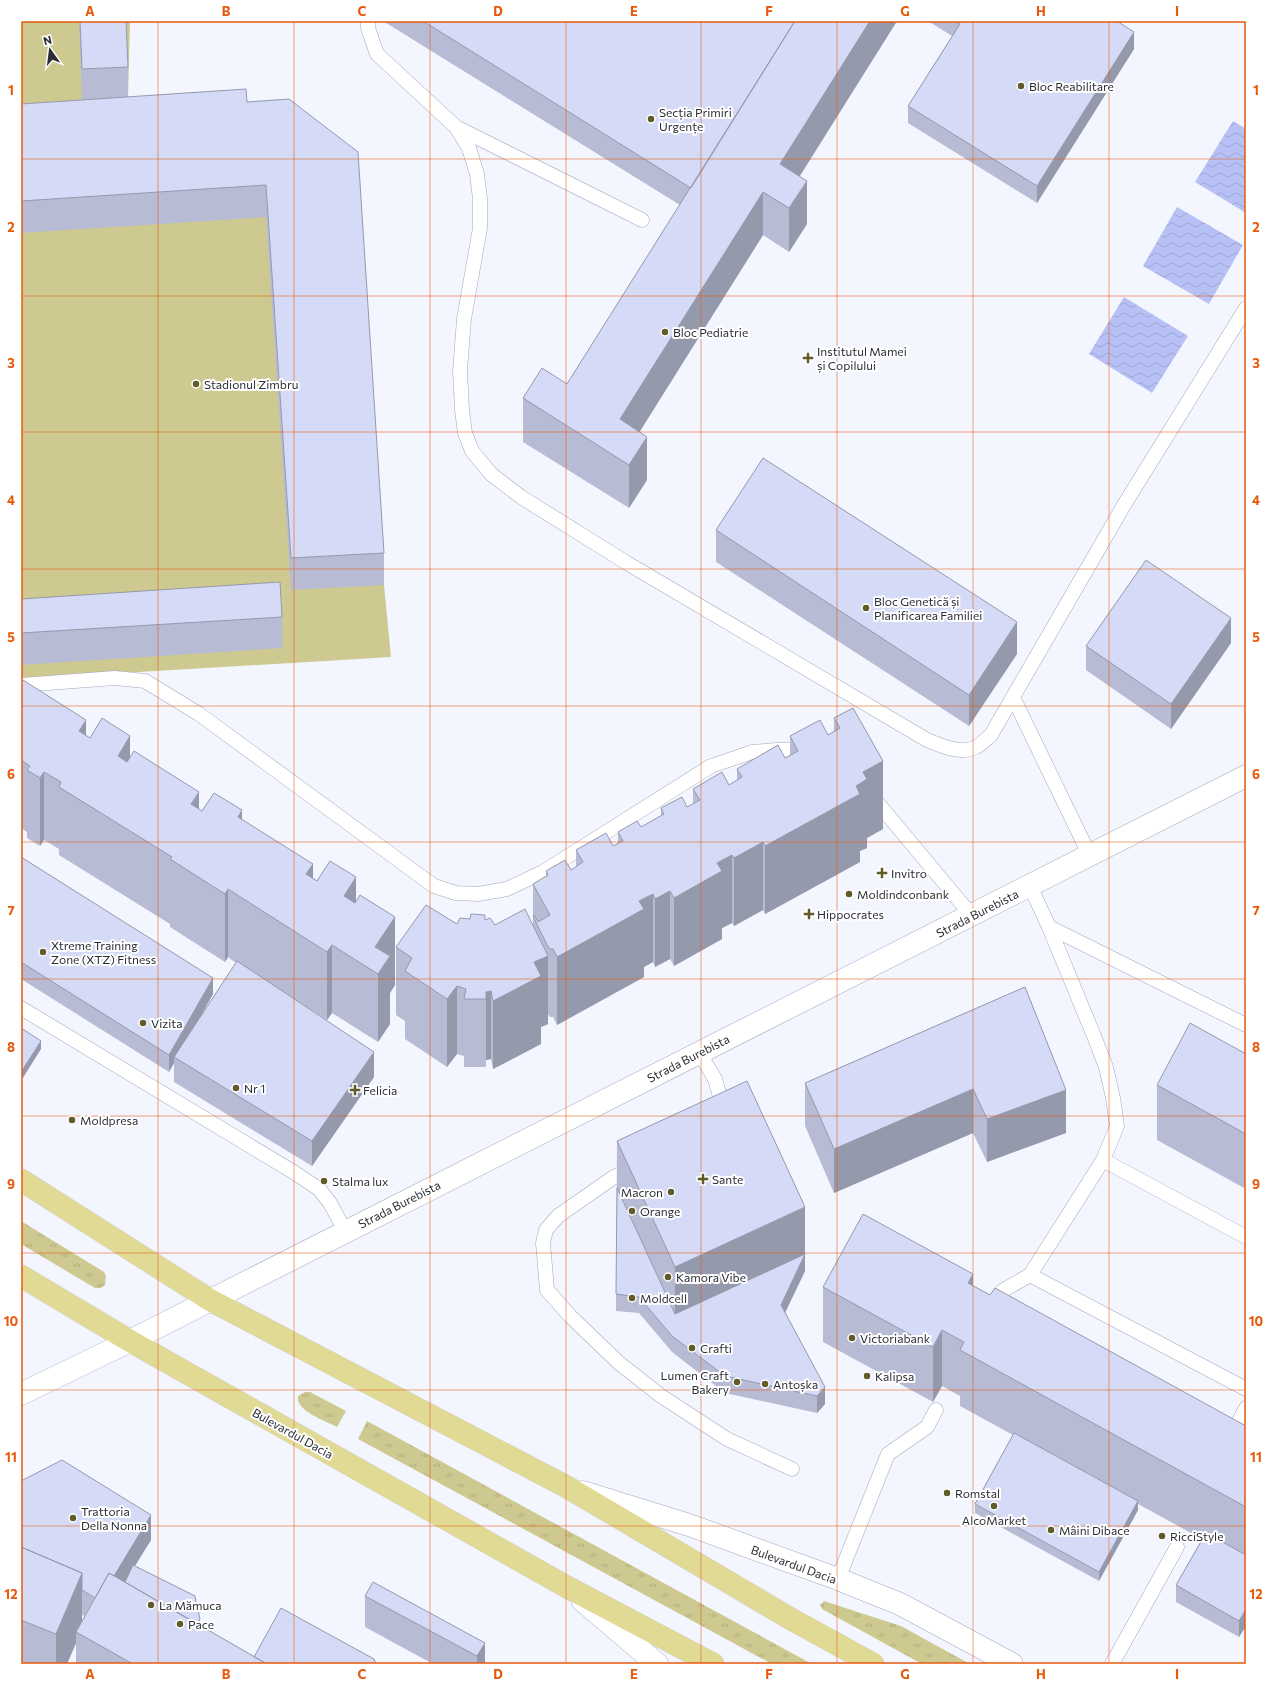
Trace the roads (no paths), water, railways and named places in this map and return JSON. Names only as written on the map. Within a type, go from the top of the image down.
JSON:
[{"type":"main road","name":"Strada Burebista","points":[[21,1394],[130,1341],[1246,776]]},
{"type":"main road","name":"Bulevardul Dacia","points":[[21,1180],[210,1300],[567,1487],[791,1619],[873,1664]]},
{"type":"main road","name":"Bulevardul Dacia","points":[[21,1276],[130,1341],[567,1587],[713,1664]]},
{"type":"main road","name":"Bulevardul Dacia","points":[[567,1487],[689,1525],[838,1579],[900,1604],[1012,1664]]},
{"type":"main road","name":"Bulevardul Dacia","points":[[567,1587],[657,1664]]},
{"type":"lane","points":[[368,21],[368,28],[377,54],[456,127],[469,148],[477,174],[480,199],[480,228],[464,319],[460,371],[465,433],[472,451],[491,474],[521,497],[627,563],[927,740],[945,747],[965,751],[977,747],[991,735],[1012,696],[1039,653],[1124,505],[1246,308]]},
{"type":"lane","points":[[456,127],[642,220]]},
{"type":"lane","points":[[21,685],[115,678],[145,681],[199,714],[434,886],[456,893],[478,894],[508,889],[542,872],[711,766],[724,760],[752,752],[776,750],[806,750],[819,754]]},
{"type":"lane","points":[[1012,696],[1090,856]]},
{"type":"lane","points":[[862,785],[972,916]]},
{"type":"lane","points":[[1002,1291],[1030,1275],[1103,1160],[1117,1126],[1114,1098],[1106,1067],[1049,927],[1030,886]]},
{"type":"lane","points":[[1049,927],[1246,1025]]},
{"type":"lane","points":[[21,1008],[295,1173],[319,1189],[330,1203],[345,1231]]},
{"type":"lane","points":[[699,1052],[715,1079],[723,1107],[715,1124]]},
{"type":"lane","points":[[1103,1160],[1246,1237]]},
{"type":"lane","points":[[648,1162],[614,1177],[558,1216],[546,1230],[543,1243],[547,1290],[570,1316],[619,1363],[661,1396],[727,1438],[792,1469]]},
{"type":"lane","points":[[1030,1275],[1246,1389]]},
{"type":"lane","points":[[1237,1425],[1246,1408]]},
{"type":"lane","points":[[838,1579],[888,1454],[927,1427],[936,1410]]},
{"type":"lane","points":[[1112,1664],[1177,1547]]},
{"type":"water","points":[[1233,121],[1246,129],[1246,213],[1195,182]]},
{"type":"water","points":[[1177,207],[1243,245],[1209,304],[1143,266]]},
{"type":"water","points":[[1124,297],[1188,336],[1152,393],[1089,354]]},
{"type":"place","name":"Bloc Reabilitare","points":[[1021,86]]},
{"type":"place","name":"Secția Primiri Urgențe","points":[[651,119]]},
{"type":"place","name":"Bloc Pediatrie","points":[[665,332]]},
{"type":"place","name":"Institutul Mamei și Copilului","points":[[808,358]]},
{"type":"place","name":"Stadionul Zimbru","points":[[196,384]]},
{"type":"place","name":"Bloc Genetică și Planificarea Familiei","points":[[866,608]]},
{"type":"place","name":"Invitro","points":[[882,873]]},
{"type":"place","name":"Moldindconbank","points":[[849,894]]},
{"type":"place","name":"Hippocrates","points":[[809,914]]},
{"type":"place","name":"Xtreme Training Zone (XTZ) Fitness","points":[[43,952]]},
{"type":"place","name":"Vizita","points":[[143,1023]]},
{"type":"place","name":"Nr 1","points":[[236,1088]]},
{"type":"place","name":"Felicia","points":[[355,1090]]},
{"type":"place","name":"Moldpresa","points":[[72,1120]]},
{"type":"place","name":"Sante","points":[[703,1179]]},
{"type":"place","name":"Stalma lux","points":[[324,1181]]},
{"type":"place","name":"Macron","points":[[671,1192]]},
{"type":"place","name":"Orange","points":[[632,1211]]},
{"type":"place","name":"Kamora Vibe","points":[[668,1277]]},
{"type":"place","name":"Moldcell","points":[[632,1298]]},
{"type":"place","name":"Victoriabank","points":[[852,1338]]},
{"type":"place","name":"Crafti","points":[[692,1348]]},
{"type":"place","name":"Kalipsa","points":[[867,1376]]},
{"type":"place","name":"Lumen Craft Bakery","points":[[737,1382]]},
{"type":"place","name":"Antoșka","points":[[765,1384]]},
{"type":"place","name":"Romstal","points":[[947,1493]]},
{"type":"place","name":"AlcoMarket","points":[[994,1506]]},
{"type":"place","name":"Trattoria Della Nonna","points":[[73,1518]]},
{"type":"place","name":"Mâini Dibace","points":[[1051,1530]]},
{"type":"place","name":"RicciStyle","points":[[1162,1536]]},
{"type":"place","name":"La Mămuca","points":[[151,1605]]},
{"type":"place","name":"Pace","points":[[180,1624]]}]
